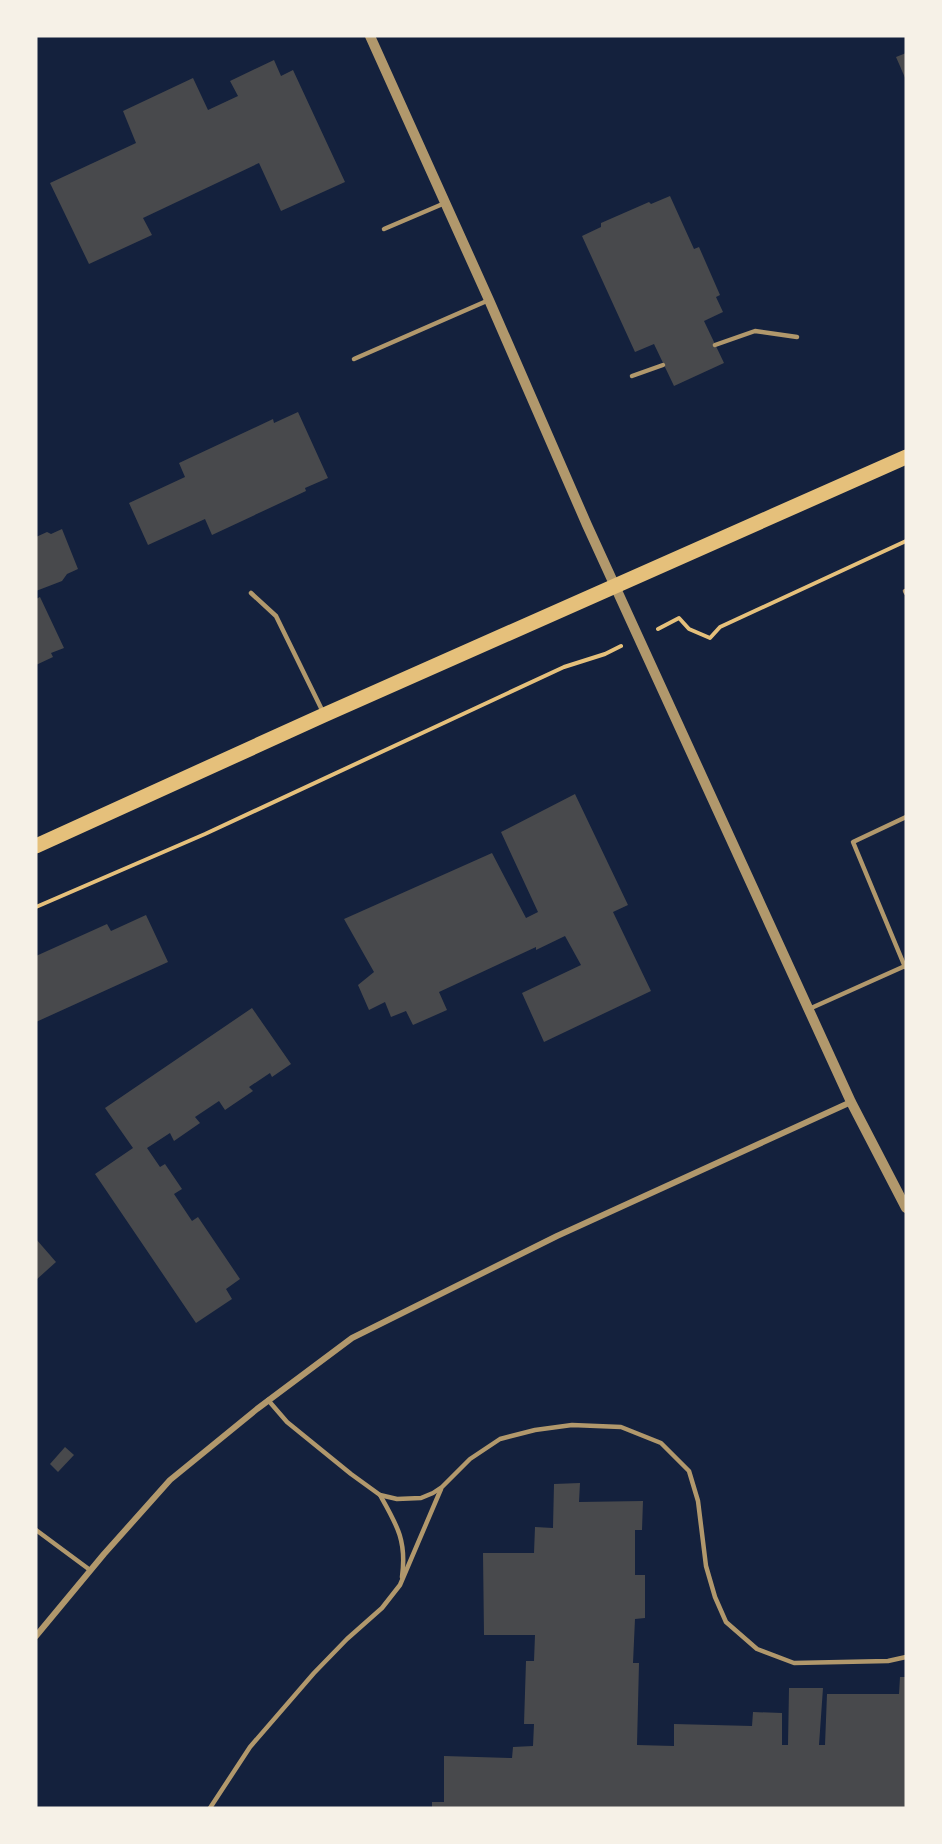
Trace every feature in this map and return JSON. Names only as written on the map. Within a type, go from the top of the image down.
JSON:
[{"type":"main road","points":[[36,846],[324,715],[899,462]]},
{"type":"street","points":[[370,36],[587,525],[851,1102],[906,1208]]},
{"type":"street","points":[[36,1636],[90,1570],[170,1480],[268,1400],[352,1338],[557,1236],[851,1102]]},
{"type":"lane","points":[[384,229],[445,203]]},
{"type":"lane","points":[[354,359],[489,300]]},
{"type":"lane","points":[[716,345],[755,331],[797,337]]},
{"type":"lane","points":[[632,376],[663,365]]},
{"type":"lane","points":[[250,593],[276,616],[324,715]]},
{"type":"lane","points":[[809,1009],[906,966],[853,842],[906,817]]},
{"type":"lane","points":[[268,1400],[287,1422],[380,1495],[395,1521],[403,1542],[404,1564],[400,1585]]},
{"type":"lane","points":[[380,1495],[397,1499],[421,1498],[433,1493],[470,1459],[500,1439],[534,1430],[572,1425],[621,1427],[661,1443],[690,1471],[698,1501],[706,1566],[715,1597],[726,1622],[757,1649],[794,1663],[888,1661],[906,1657]]},
{"type":"lane","points":[[210,1808],[250,1746],[314,1673],[382,1608],[400,1585],[442,1487]]},
{"type":"lane","points":[[36,1530],[90,1570]]},
{"type":"path","points":[[680,618],[689,629],[710,638],[720,627],[906,541]]},
{"type":"path","points":[[36,907],[205,834],[564,667],[605,654]]},
{"type":"building","points":[[906,53],[906,80],[896,57]]},
{"type":"building","points":[[274,60],[281,76],[293,70],[345,182],[281,211],[259,163],[143,218],[152,235],[89,264],[50,183],[136,143],[123,111],[193,78],[208,110],[238,96],[230,81]]},
{"type":"building","points":[[670,196],[694,249],[699,247],[720,295],[716,297],[723,312],[704,321],[724,363],[674,386],[654,344],[635,352],[582,236],[601,227],[601,223],[649,202],[651,204]]},
{"type":"building","points":[[298,412],[328,478],[305,488],[306,491],[212,535],[205,519],[148,545],[129,503],[185,477],[179,463],[273,419],[274,423]]},
{"type":"building","points":[[62,529],[78,569],[67,574],[62,581],[36,591],[36,537]]},
{"type":"building","points":[[40,597],[64,648],[51,653],[53,657],[36,665],[36,599]]},
{"type":"building","points":[[575,794],[628,905],[613,912],[651,991],[544,1042],[522,993],[581,965],[565,936],[439,992],[447,1010],[413,1025],[406,1011],[391,1017],[385,1002],[369,1010],[358,985],[374,972],[344,919],[492,853],[526,918],[538,912],[501,832]]},
{"type":"building","points":[[146,915],[168,962],[36,1022],[36,956],[107,924],[111,931]]},
{"type":"building","points":[[252,1008],[291,1064],[272,1077],[270,1073],[249,1087],[253,1091],[225,1110],[219,1101],[195,1117],[200,1123],[174,1141],[170,1133],[147,1148],[160,1167],[165,1164],[182,1189],[174,1194],[192,1221],[198,1217],[240,1279],[226,1289],[232,1299],[196,1323],[95,1174],[133,1148],[105,1108]]},
{"type":"building","points":[[36,1239],[56,1262],[36,1280]]},
{"type":"building","points":[[65,1447],[74,1455],[58,1472],[50,1464]]},
{"type":"building","points":[[580,1483],[579,1502],[643,1501],[642,1530],[635,1530],[635,1575],[645,1575],[645,1618],[635,1619],[633,1663],[639,1663],[637,1745],[674,1746],[674,1724],[752,1726],[753,1712],[782,1713],[782,1745],[788,1745],[789,1688],[823,1688],[819,1745],[825,1745],[827,1694],[899,1694],[900,1677],[906,1677],[906,1808],[432,1808],[432,1802],[444,1802],[444,1756],[512,1758],[513,1747],[533,1746],[534,1724],[524,1724],[526,1661],[534,1661],[535,1635],[484,1635],[483,1553],[534,1553],[535,1527],[553,1528],[554,1484]]}]
